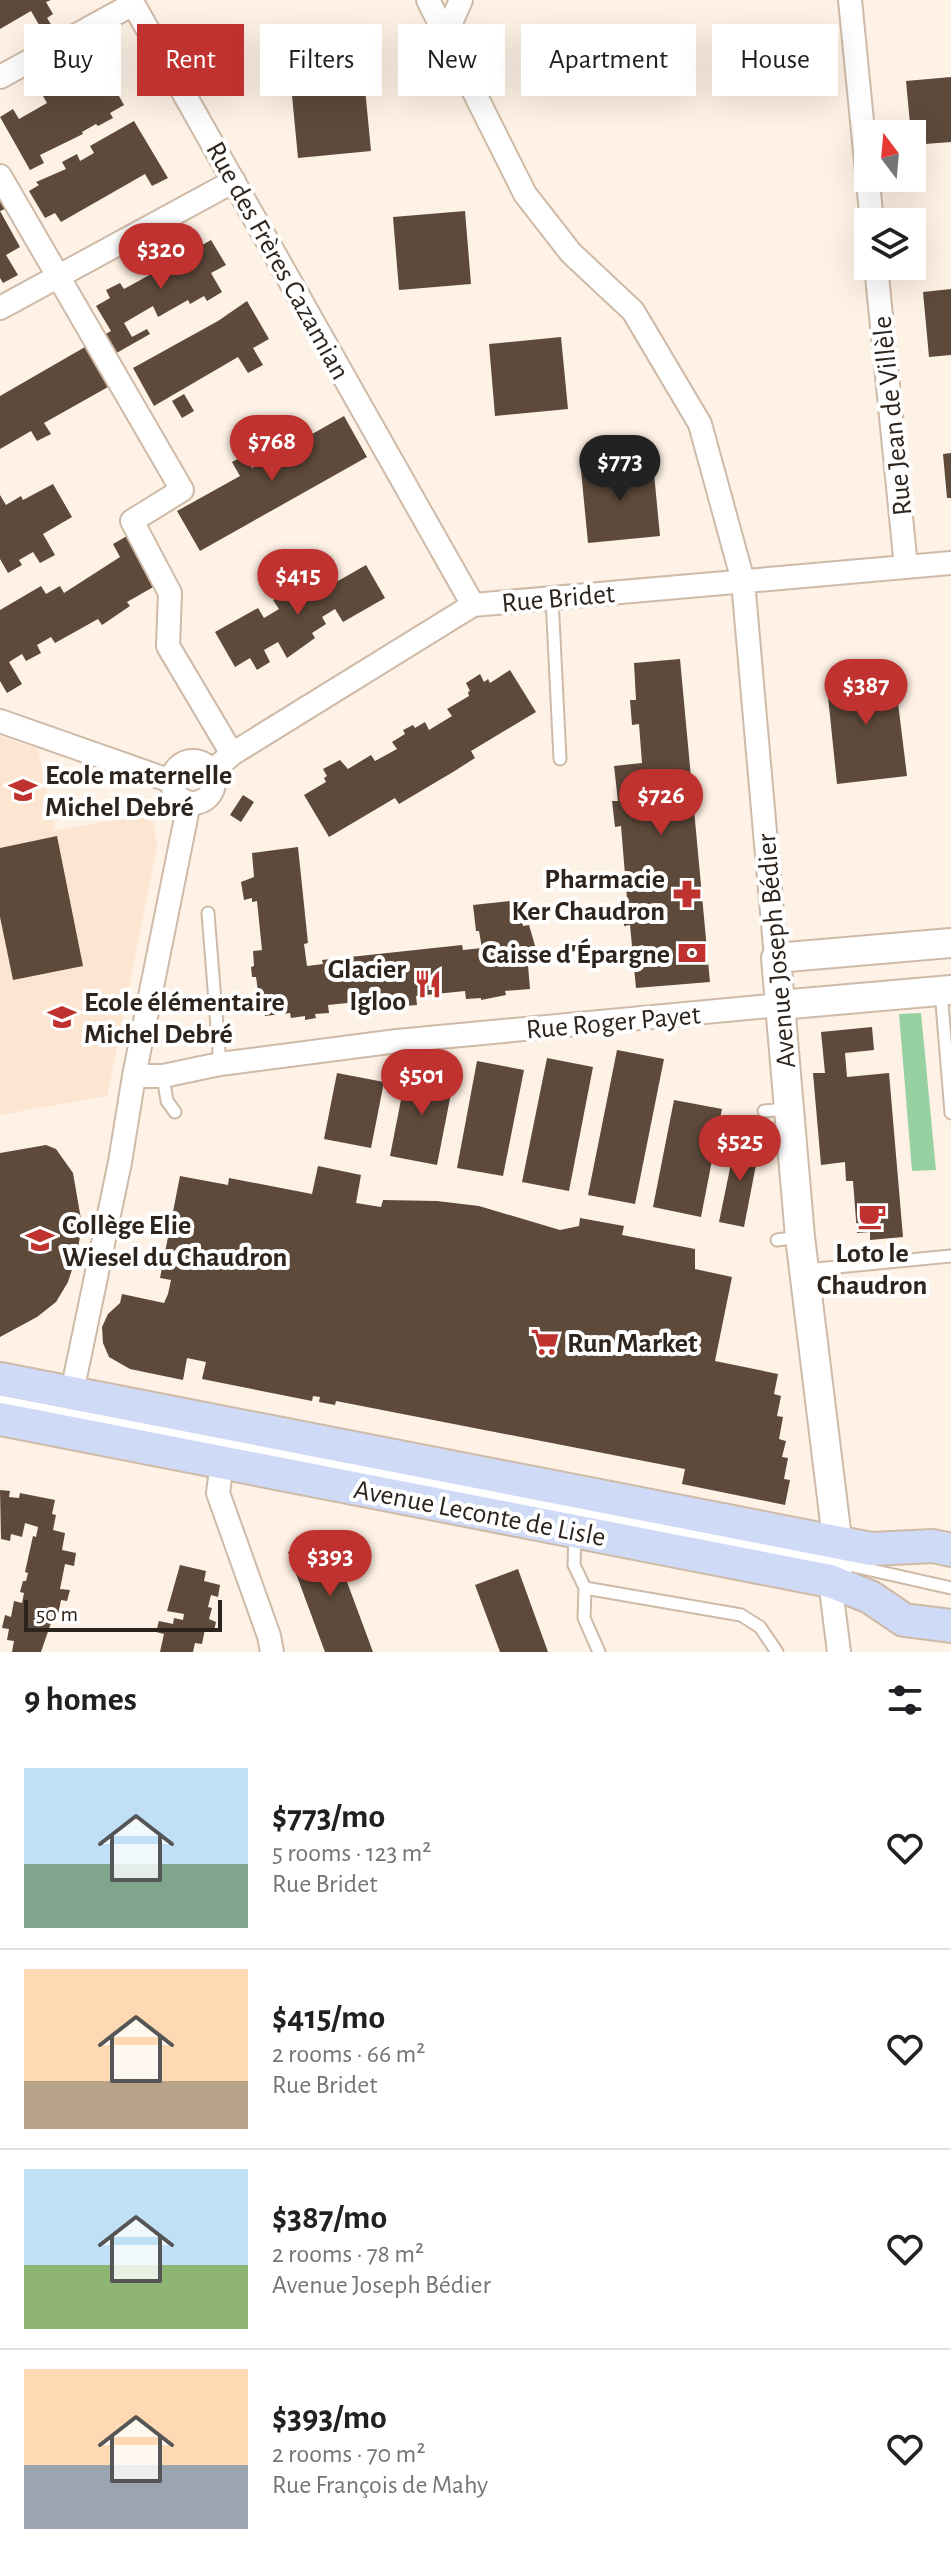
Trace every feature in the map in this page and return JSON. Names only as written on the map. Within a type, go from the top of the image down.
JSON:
[{"type":"main road","name":"Avenue Leconte de Lisle","points":[[0,1379],[72,1392],[836,1562],[870,1597],[904,1620],[951,1626]]},
{"type":"main road","name":"Avenue Leconte de Lisle","points":[[0,1419],[575,1531],[836,1562],[871,1549],[933,1546],[951,1550]]},
{"type":"street","name":"Avenue Joseph Bédier","points":[[428,0],[441,24]]},
{"type":"street","points":[[450,24],[461,0]]},
{"type":"street","points":[[850,0],[871,208]]},
{"type":"street","points":[[0,77],[132,2]]},
{"type":"street","name":"Rue des Frères Cazamian","points":[[132,2],[473,605]]},
{"type":"street","name":"Avenue Joseph Bédier","points":[[477,96],[525,194],[571,253],[633,311],[700,424],[743,581],[780,1005],[776,1110],[788,1239],[806,1270],[836,1562],[839,1652]]},
{"type":"street","points":[[0,176],[182,490],[132,521],[170,593],[168,646],[232,754]]},
{"type":"street","points":[[0,308],[234,181]]},
{"type":"street","name":"Rue Jean de Villèle","points":[[877,280],[906,567]]},
{"type":"street","name":"Rue Bridet","points":[[189,803],[203,802],[213,792],[215,778],[212,771],[232,754],[473,605],[951,563]]},
{"type":"street","points":[[0,721],[171,781]]},
{"type":"street","points":[[72,1392],[189,803],[178,797],[171,781],[175,771],[186,762],[200,762],[212,771]]},
{"type":"street","points":[[776,958],[951,943]]},
{"type":"street","name":"Rue Roger Payet","points":[[134,1076],[163,1076],[220,1064],[677,1024],[780,1005],[946,991]]},
{"type":"street","points":[[222,1462],[218,1493],[272,1652]]},
{"type":"lane","points":[[552,597],[560,759]]},
{"type":"lane","points":[[208,913],[220,1064]]},
{"type":"lane","points":[[946,991],[951,1113]]},
{"type":"lane","points":[[163,1076],[167,1101],[175,1112]]},
{"type":"lane","points":[[806,1270],[951,1256]]},
{"type":"lane","name":"Avenue Leconte de Lisle","points":[[0,1401],[836,1562],[951,1588]]},
{"type":"lane","points":[[575,1531],[574,1565],[585,1588],[584,1618],[599,1652]]},
{"type":"lane","points":[[585,1588],[741,1615],[760,1627],[777,1652]]},
{"type":"shaded area","name":"Ecole élémentaire Michel Debré","points":[[0,736],[38,749],[55,831],[152,813],[157,846],[107,1096],[0,1115]]},
{"type":"green space","points":[[921,1013],[936,1170],[912,1171],[899,1014]]},
{"type":"building","points":[[0,0],[51,0],[46,2],[53,14],[47,18],[51,24],[39,24],[31,11],[0,29]]},
{"type":"building","points":[[951,77],[951,142],[926,144],[926,120],[910,120],[906,81]]},
{"type":"building","points":[[43,96],[119,96],[124,105],[110,113],[113,118],[40,155],[44,163],[30,170],[0,117],[13,109],[19,119],[47,103]]},
{"type":"building","points":[[292,96],[366,96],[371,151],[298,158]]},
{"type":"building","points":[[134,121],[168,178],[152,186],[145,174],[61,222],[55,213],[45,218],[29,191],[39,185],[36,182],[66,169],[62,162],[77,154],[80,161],[94,153],[90,146]]},
{"type":"building","points":[[0,211],[20,247],[6,255],[18,275],[3,283],[0,278]]},
{"type":"building","points":[[465,211],[471,284],[399,290],[393,217]]},
{"type":"building","points":[[191,238],[197,248],[211,240],[226,265],[211,273],[222,292],[207,301],[204,296],[190,304],[188,300],[158,317],[153,306],[124,323],[132,337],[147,329],[150,334],[113,355],[102,336],[111,331],[96,306],[110,298],[106,290],[120,283],[124,289],[153,273],[148,264],[163,256],[168,265],[181,256],[176,247]]},
{"type":"building","points":[[951,289],[951,355],[929,357],[923,292]]},
{"type":"building","points":[[247,301],[269,339],[253,348],[263,365],[248,373],[238,357],[154,406],[133,368],[218,321]]},
{"type":"building","points":[[561,337],[568,409],[495,416],[489,344]]},
{"type":"building","points":[[85,347],[108,387],[44,423],[51,434],[37,441],[31,431],[0,449],[0,396]]},
{"type":"building","points":[[184,394],[194,411],[182,418],[172,401]]},
{"type":"building","points":[[344,416],[367,457],[200,551],[177,511],[240,476],[232,462],[245,455],[252,468]]},
{"type":"building","points":[[951,453],[951,498],[947,498],[943,454]]},
{"type":"building","points":[[653,463],[660,536],[588,543],[581,470]]},
{"type":"building","points":[[53,484],[72,517],[43,534],[55,555],[40,563],[33,552],[19,560],[22,565],[8,573],[0,559],[0,495],[6,505]]},
{"type":"building","points":[[127,536],[155,586],[127,602],[130,606],[102,625],[98,619],[55,643],[51,637],[37,645],[41,653],[26,661],[22,654],[9,662],[22,684],[7,693],[0,681],[0,610],[41,586],[46,594],[60,586],[64,593],[120,557],[113,544]]},
{"type":"building","points":[[366,565],[385,598],[343,622],[335,609],[322,617],[326,624],[312,633],[315,638],[287,658],[278,642],[264,650],[270,662],[257,670],[250,658],[235,667],[215,632],[258,608],[264,618],[279,609],[273,600],[302,583],[299,579],[313,572],[324,589]]},
{"type":"building","points":[[680,659],[710,982],[636,988],[630,925],[624,926],[622,900],[627,899],[621,826],[615,827],[612,801],[618,801],[614,766],[642,763],[639,724],[632,725],[630,700],[636,700],[634,663]]},
{"type":"building","points":[[510,670],[536,712],[471,751],[475,758],[453,772],[399,804],[395,798],[329,837],[304,795],[326,782],[323,769],[340,760],[348,769],[371,755],[375,761],[397,749],[392,742],[405,734],[403,730],[425,722],[429,730],[452,716],[447,709],[469,696],[466,683],[480,674],[484,682],[488,679],[490,683]]},
{"type":"building","points":[[894,670],[907,776],[837,784],[826,677]]},
{"type":"building","points":[[243,795],[254,802],[241,822],[230,815]]},
{"type":"building","points":[[57,836],[83,966],[13,980],[0,917],[0,848]]},
{"type":"building","points":[[298,847],[308,943],[304,944],[307,966],[323,964],[322,960],[462,945],[463,950],[482,948],[473,905],[520,900],[523,926],[529,925],[536,949],[532,950],[533,964],[528,965],[530,989],[505,991],[506,995],[481,1000],[466,999],[465,991],[416,996],[417,1005],[403,1006],[404,1010],[391,1011],[391,1007],[377,1009],[376,1000],[328,1005],[329,1013],[315,1014],[316,1018],[305,1020],[305,1016],[291,1018],[290,1013],[265,1016],[262,991],[258,991],[251,967],[254,966],[253,951],[262,950],[257,901],[252,902],[252,898],[244,900],[241,882],[254,877],[252,853]]},
{"type":"building","points":[[872,1027],[874,1050],[845,1053],[847,1077],[889,1073],[903,1237],[870,1240],[870,1232],[857,1233],[853,1181],[846,1181],[845,1162],[821,1165],[813,1073],[825,1073],[821,1032]]},
{"type":"building","points":[[617,1050],[664,1059],[635,1204],[588,1195]]},
{"type":"building","points":[[547,1058],[593,1067],[569,1191],[522,1182]]},
{"type":"building","points":[[477,1061],[524,1070],[503,1176],[457,1168]]},
{"type":"building","points":[[407,1069],[454,1078],[437,1165],[390,1156]]},
{"type":"building","points":[[337,1073],[384,1082],[371,1148],[324,1139]]},
{"type":"building","points":[[674,1100],[722,1109],[701,1217],[653,1207]]},
{"type":"building","points":[[736,1139],[760,1144],[744,1227],[719,1222]]},
{"type":"building","name":"Collège Elie Wiesel du Chaudron","points":[[46,1145],[56,1149],[73,1173],[82,1225],[77,1254],[68,1282],[56,1302],[37,1317],[0,1337],[0,1153]]},
{"type":"building","points":[[318,1166],[361,1175],[356,1203],[381,1207],[383,1200],[437,1201],[479,1206],[560,1230],[579,1226],[580,1218],[624,1226],[622,1235],[695,1249],[695,1269],[732,1277],[715,1361],[778,1374],[774,1394],[781,1396],[777,1416],[783,1417],[779,1439],[786,1441],[782,1457],[788,1458],[784,1479],[790,1480],[785,1505],[682,1484],[685,1469],[336,1401],[335,1405],[319,1402],[320,1397],[313,1396],[312,1401],[202,1379],[206,1362],[187,1358],[183,1380],[130,1369],[109,1357],[103,1343],[102,1327],[108,1314],[120,1303],[122,1294],[164,1303],[168,1294],[171,1280],[160,1278],[180,1176],[228,1185],[229,1178],[312,1194]]},
{"type":"building","points":[[0,1490],[10,1491],[9,1497],[19,1498],[20,1493],[55,1500],[53,1530],[65,1533],[62,1550],[76,1553],[74,1566],[65,1564],[60,1589],[70,1590],[67,1601],[61,1600],[58,1615],[54,1614],[41,1652],[12,1652],[14,1641],[7,1640],[9,1629],[2,1628],[5,1615],[11,1617],[14,1601],[22,1603],[24,1593],[20,1592],[23,1581],[26,1581],[33,1536],[36,1537],[38,1527],[25,1523],[22,1537],[11,1534],[10,1541],[1,1539]]},
{"type":"building","points":[[330,1536],[373,1652],[325,1652],[288,1552]]},
{"type":"building","points":[[180,1565],[206,1571],[204,1581],[220,1585],[218,1597],[211,1595],[208,1607],[212,1608],[209,1619],[216,1622],[214,1631],[205,1629],[202,1644],[195,1643],[193,1652],[160,1652],[164,1634],[156,1632],[159,1621],[173,1624],[174,1618],[183,1620],[184,1614],[167,1611]]},
{"type":"building","points":[[518,1569],[548,1652],[500,1652],[475,1585]]},
{"type":"place","name":"Ecole maternelle Michel Debré","points":[[23,790]]},
{"type":"place","name":"Pharmacie Ker Chaudron","points":[[687,894]]},
{"type":"place","name":"Caisse d'Épargne","points":[[692,953]]},
{"type":"place","name":"Glacier Igloo","points":[[428,984]]},
{"type":"place","name":"Ecole élémentaire Michel Debré","points":[[62,1017]]},
{"type":"place","name":"Loto le Chaudron","points":[[872,1216]]},
{"type":"place","name":"Collège Elie Wiesel du Chaudron","points":[[40,1240]]},
{"type":"place","name":"Run Market","points":[[545,1342]]}]
